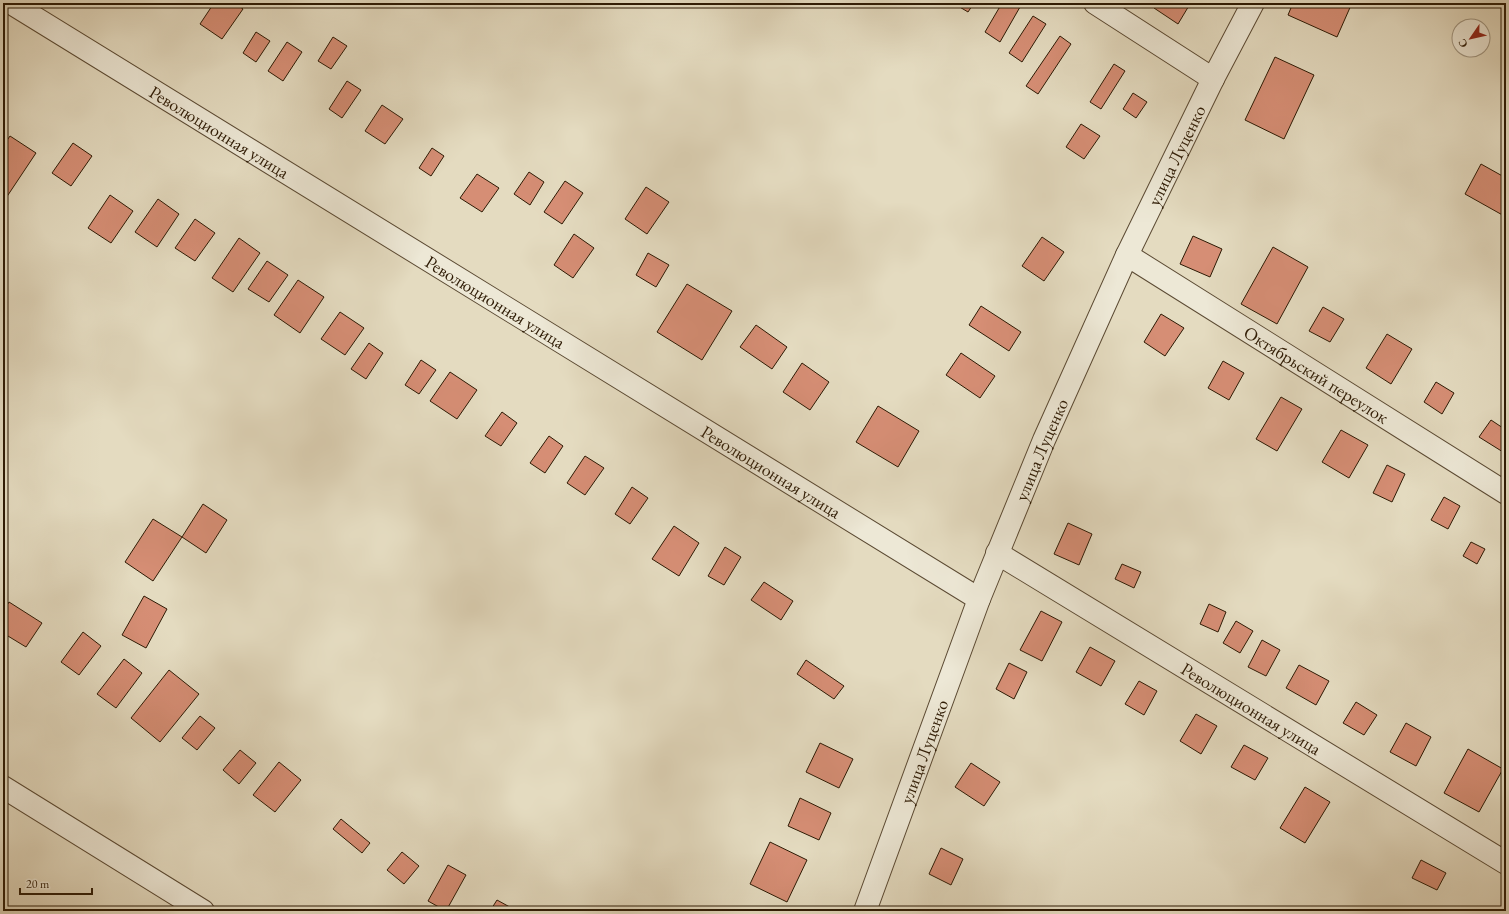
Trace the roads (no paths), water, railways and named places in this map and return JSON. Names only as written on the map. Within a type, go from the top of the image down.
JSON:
[{"type":"street","name":"Революционная улица","points":[[11,3],[979,599]]},
{"type":"street","points":[[1095,3],[1213,79]]},
{"type":"street","name":"улица Луценко","points":[[865,911],[979,599],[1044,440],[1127,255],[1213,79],[1253,3]]},
{"type":"street","name":"Октябрьский переулок","points":[[1127,255],[1506,493]]},
{"type":"street","name":"Революционная улица","points":[[997,553],[1506,863]]},
{"type":"street","points":[[3,787],[203,911]]}]
